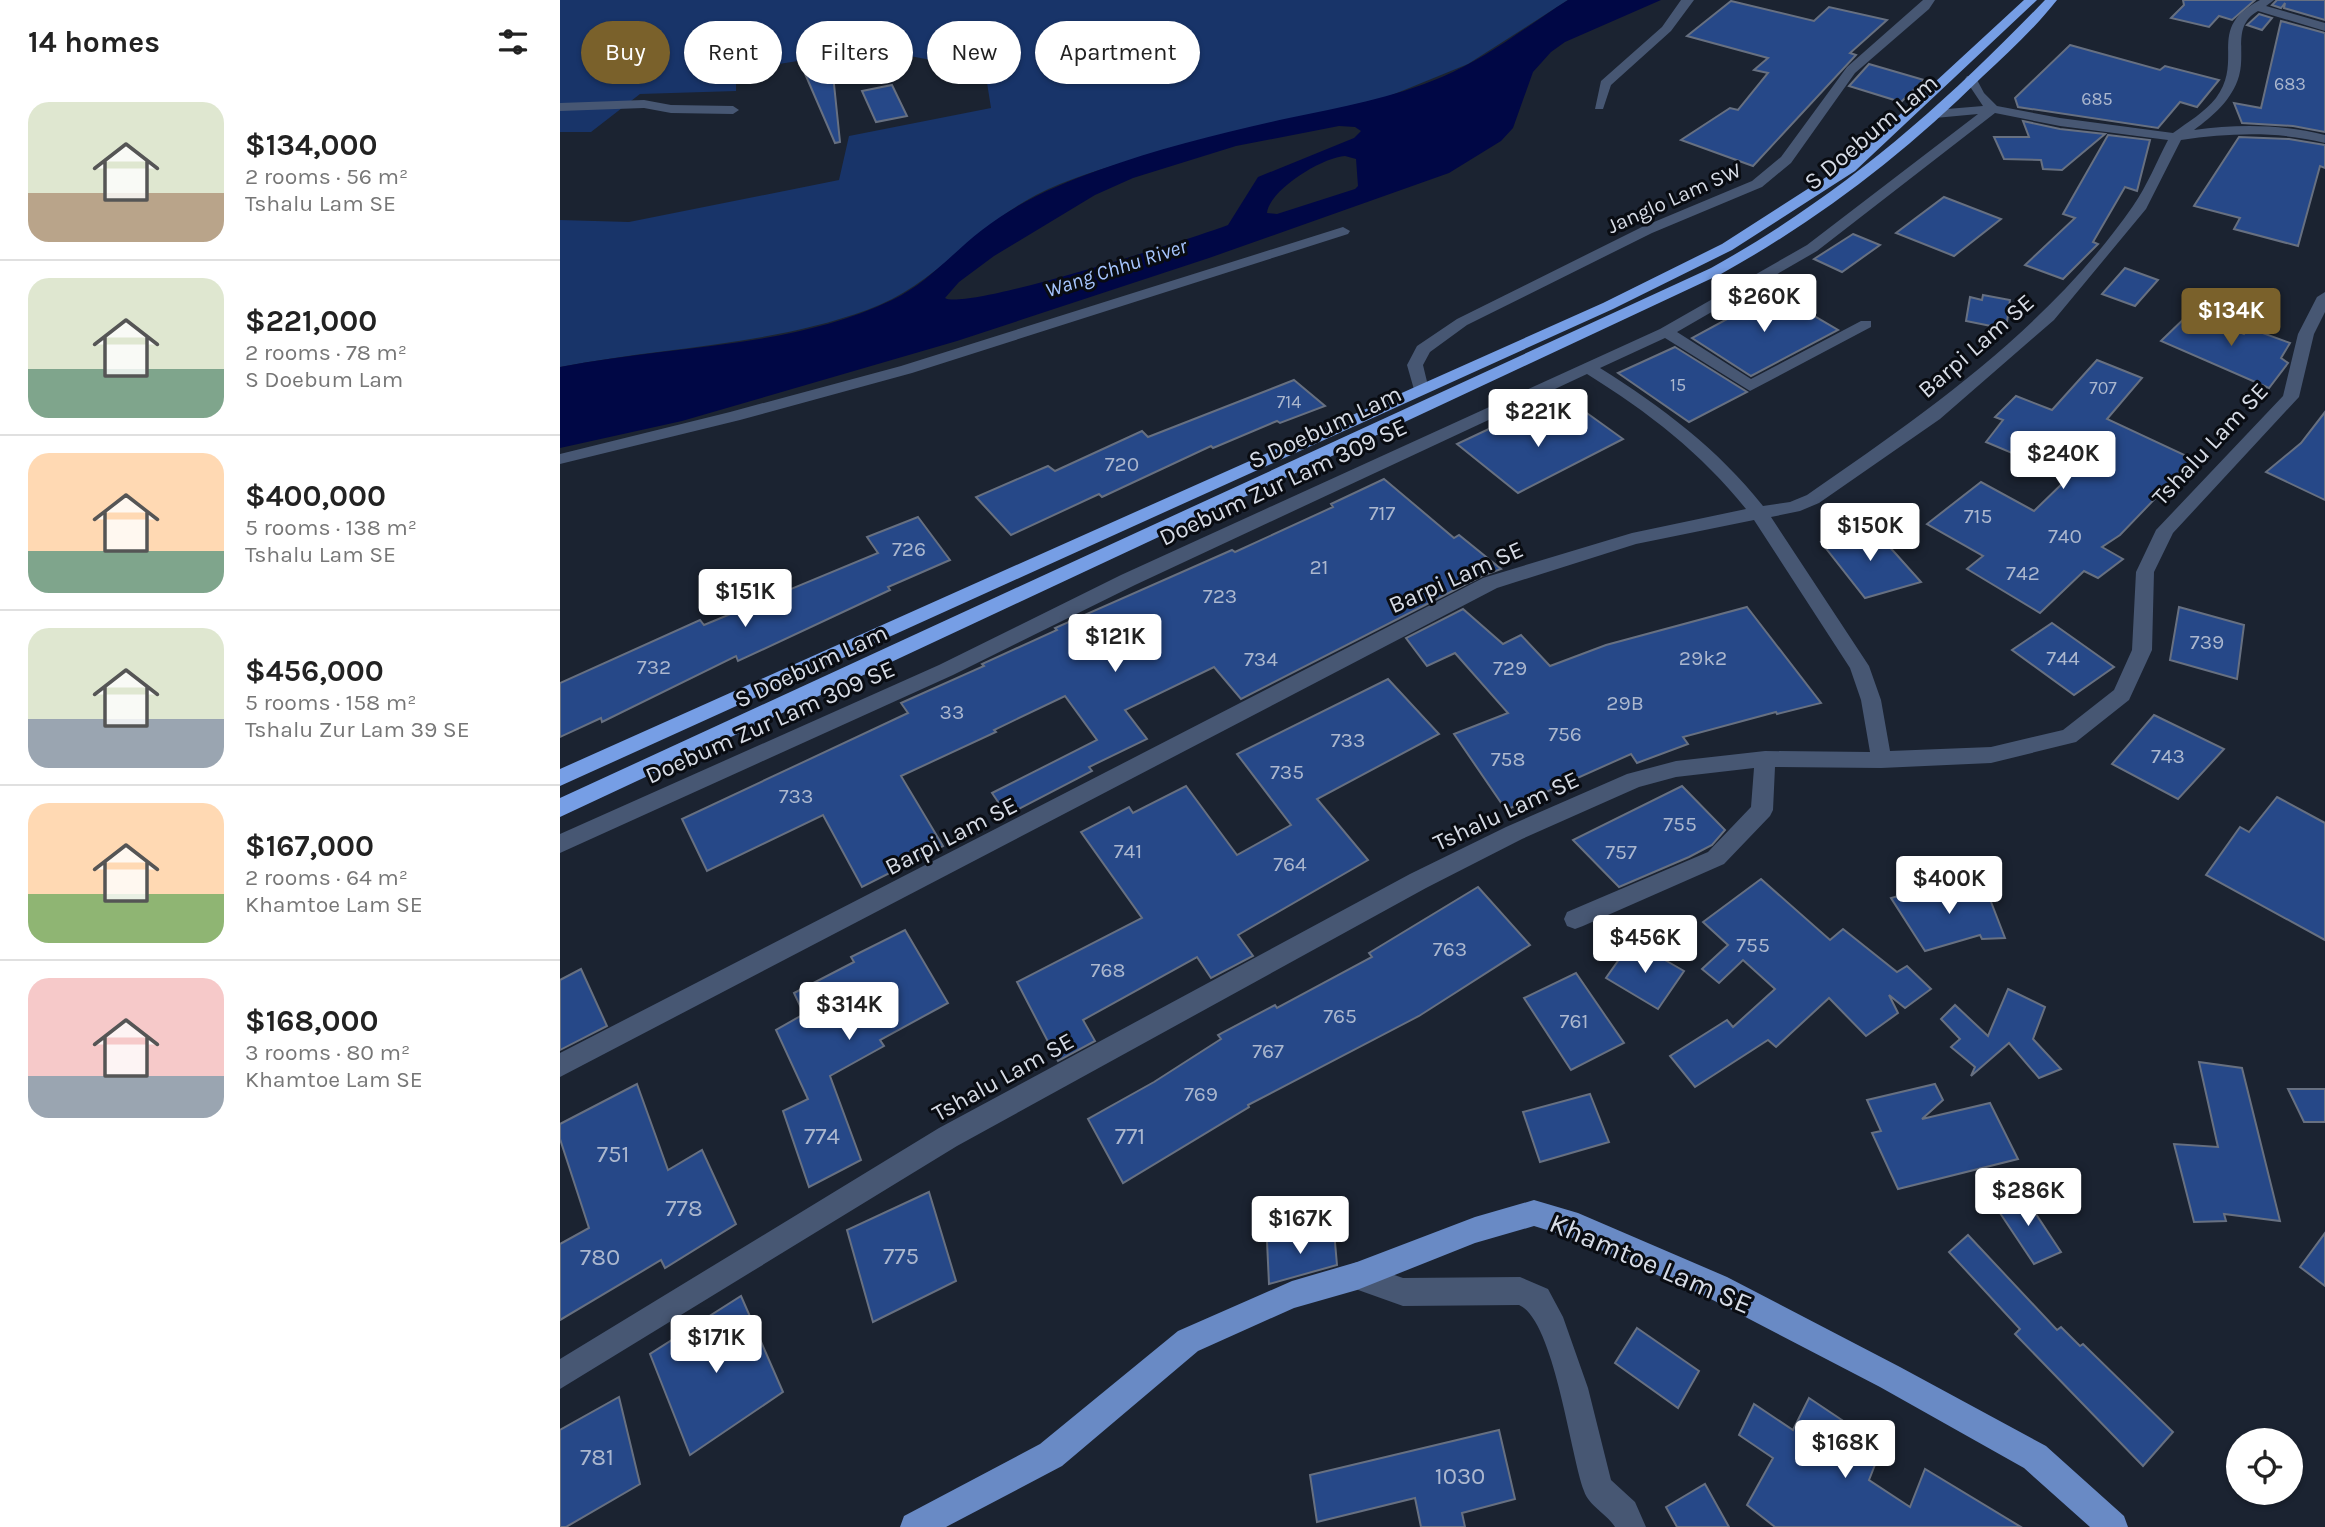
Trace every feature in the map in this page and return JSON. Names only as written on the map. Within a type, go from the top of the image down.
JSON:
[{"type":"highway","name":"S Doebum Lam","points":[[560,778],[1608,306],[1715,253],[1850,168],[2031,0]]},
{"type":"highway","name":"S Doebum Lam","points":[[560,808],[1694,283],[1748,254],[1832,200],[1935,114],[2051,0]]},
{"type":"main road","name":"Khamtoe Lam SE","points":[[915,1527],[1051,1455],[1188,1341],[1292,1295],[1357,1276],[1475,1230],[1534,1213],[1578,1226],[1717,1287],[2035,1457],[2113,1527]]},
{"type":"street","points":[[1599,106],[1605,84],[1667,29],[1680,7],[1688,0]]},
{"type":"street","name":"Janglo Lam SW","points":[[1421,390],[1415,365],[1423,349],[1462,322],[1647,230],[1757,184],[1786,160],[1851,70],[1925,7],[1928,0]]},
{"type":"street","name":"Barpi Lam SE","points":[[560,1066],[1490,583],[1632,539],[1692,524],[1760,515],[1813,499],[1934,415],[2049,317],[2141,206],[2176,136],[2204,117],[2221,99],[2233,75],[2236,26],[2242,15],[2268,0]]},
{"type":"street","points":[[2255,6],[2325,27]]},
{"type":"street","points":[[1971,79],[1979,95],[1993,109]]},
{"type":"street","points":[[560,107],[643,104],[671,109],[733,110]]},
{"type":"street","points":[[1935,114],[1993,109],[2060,122],[2176,136],[2230,129],[2302,133],[2325,139]]},
{"type":"street","name":"Doebum Zur Lam 309 SE","points":[[560,844],[946,670],[1128,580],[1666,332],[1812,248],[1993,109]]},
{"type":"street","points":[[560,459],[738,418],[1018,335],[1234,262],[1343,231]]},
{"type":"street","name":"Tshalu Lam SE","points":[[560,1375],[948,1137],[1418,881],[1514,833],[1634,780],[1676,768],[1765,760],[1881,760],[1991,755],[2069,736],[2122,695],[2142,650],[2145,572],[2165,530],[2291,397],[2306,334],[2325,297]]},
{"type":"street","points":[[1666,332],[1749,386],[1866,324]]},
{"type":"street","points":[[1590,369],[1645,402],[1714,461],[1760,515],[1859,666],[1869,687],[1881,760]]},
{"type":"street","points":[[1574,919],[1716,858],[1762,810],[1765,760]]},
{"type":"street","points":[[1357,1276],[1403,1292],[1520,1291],[1538,1299],[1549,1317],[1570,1376],[1598,1489],[1624,1513],[1631,1527]]},
{"type":"shaded area","points":[[560,0],[1568,0],[1468,64],[1387,97],[1166,150],[1048,189],[992,224],[914,286],[867,310],[830,322],[753,339],[560,367],[560,220],[629,222],[839,180],[849,136],[991,108],[987,84],[1021,84],[1021,21],[927,21],[927,59],[913,57],[913,21],[796,21],[796,61],[782,64],[782,21],[684,21],[684,84],[736,84],[736,91],[640,94],[591,132],[560,132]]},
{"type":"water","name":"Wang Chhu River","points":[[1568,0],[1661,0],[1565,42],[1551,52],[1533,72],[1513,128],[1501,141],[1449,173],[1209,258],[957,341],[682,421],[560,448],[560,367],[771,337],[853,316],[905,293],[996,220],[1053,188],[1169,148],[1405,91],[1475,61]],"holes":[[[1339,126],[1355,127],[1361,131],[1354,138],[1258,177],[1228,225],[1035,284],[962,299],[945,298],[959,282],[994,256],[1095,195],[1133,178],[1236,146]],[[1345,156],[1356,159],[1358,186],[1355,189],[1277,214],[1267,213],[1277,195],[1298,176],[1324,162]]]},
{"type":"building","points":[[2183,0],[2255,0],[2232,20],[2219,16],[2209,27],[2171,18],[2184,5]]},
{"type":"building","points":[[2277,0],[2325,0],[2325,20],[2284,8],[2285,3],[2281,8],[2272,5]]},
{"type":"building","points":[[1731,1],[1814,21],[1829,7],[1887,20],[1850,53],[1856,55],[1753,166],[1681,140],[1730,108],[1738,110],[1768,73],[1754,70],[1768,58],[1687,36]]},
{"type":"building","points":[[2259,14],[2272,18],[2262,30],[2247,25]]},
{"type":"building","points":[[2281,21],[2325,33],[2325,132],[2293,126],[2242,123],[2234,103],[2261,108]]},
{"type":"building","points":[[2070,45],[2160,70],[2165,66],[2219,80],[2197,107],[2180,102],[2158,128],[2018,107],[2015,98]]},
{"type":"building","points":[[1869,64],[1924,80],[1901,102],[1849,86]]},
{"type":"building","points":[[809,84],[834,84],[840,142],[835,143]]},
{"type":"building","points":[[892,85],[907,116],[876,122],[862,91]]},
{"type":"building","points":[[2023,121],[2060,129],[2105,134],[2062,170],[2043,169],[2041,160],[2004,159],[1994,137],[2029,137]]},
{"type":"building","points":[[2108,135],[2150,140],[2137,191],[2125,187],[2093,242],[2098,244],[2063,279],[2025,265],[2075,218],[2063,214]]},
{"type":"building","points":[[2239,137],[2289,139],[2325,145],[2325,168],[2320,166],[2298,246],[2234,229],[2240,218],[2194,206]]},
{"type":"building","points":[[1944,197],[2001,219],[1954,256],[1896,233]]},
{"type":"building","points":[[1853,234],[1880,245],[1842,272],[1814,259]]},
{"type":"building","points":[[2125,268],[2158,280],[2135,306],[2102,294]]},
{"type":"building","points":[[1775,293],[1838,330],[1751,376],[1692,338]]},
{"type":"building","points":[[1983,295],[2010,300],[2006,329],[1966,321],[1970,297],[1982,300]]},
{"type":"building","points":[[2191,312],[2244,334],[2249,328],[2290,343],[2281,358],[2288,363],[2269,388],[2161,341]]},
{"type":"building","points":[[1675,347],[1747,392],[1689,422],[1618,373]]},
{"type":"building","points":[[2097,360],[2142,378],[2107,419],[2193,459],[2120,535],[2102,547],[2123,559],[2098,578],[2084,571],[2040,613],[1967,569],[1983,556],[1927,524],[1981,482],[2034,511],[2069,477],[1986,442],[2003,420],[1995,417],[2016,396],[2052,410]]},
{"type":"building","points":[[1294,380],[1325,406],[1280,423],[1277,421],[1213,448],[1211,446],[1102,497],[1099,494],[1011,535],[976,497],[1048,466],[1055,471],[1142,431],[1148,437]]},
{"type":"building","points":[[1584,411],[1623,439],[1518,493],[1457,444],[1510,419],[1533,436]]},
{"type":"building","points":[[2325,412],[2325,500],[2266,472],[2301,443]]},
{"type":"building","points":[[1384,479],[1454,538],[1459,535],[1501,569],[1482,576],[1241,699],[1214,667],[1125,710],[1147,739],[1089,767],[1092,771],[1007,815],[992,793],[1097,740],[1065,696],[994,730],[996,732],[901,776],[943,846],[862,887],[823,815],[707,871],[682,819],[908,713],[901,703],[984,666],[982,664],[1057,630],[1055,628],[1232,550],[1235,552],[1333,507],[1331,504]]},
{"type":"building","points":[[918,517],[950,560],[888,587],[890,590],[738,661],[736,656],[602,722],[601,718],[560,737],[560,683],[700,620],[704,625],[878,553],[867,537]]},
{"type":"building","points":[[1872,528],[1921,582],[1865,598],[1821,542]]},
{"type":"building","points":[[1747,607],[1821,703],[1683,737],[1688,744],[1637,763],[1631,754],[1506,810],[1454,734],[1508,713],[1455,653],[1427,666],[1406,638],[1463,609],[1503,644],[1521,635],[1550,666],[1606,645]]},
{"type":"building","points":[[2179,607],[2244,625],[2237,679],[2170,660]]},
{"type":"building","points":[[2052,623],[2114,667],[2074,695],[2012,650]]},
{"type":"building","points":[[1388,679],[1439,734],[1317,799],[1368,860],[1238,935],[1253,956],[1211,978],[1197,957],[1083,1020],[1095,1041],[1058,1061],[1017,982],[1142,918],[1081,832],[1129,807],[1133,813],[1186,786],[1237,855],[1291,825],[1237,754]]},
{"type":"building","points":[[2154,715],[2224,749],[2178,799],[2112,764]]},
{"type":"building","points":[[1682,786],[1725,830],[1712,845],[1689,857],[1619,887],[1573,840]]},
{"type":"building","points":[[2277,797],[2325,823],[2325,940],[2206,875],[2240,827],[2249,832]]},
{"type":"building","points":[[1761,879],[1830,940],[1843,929],[1897,972],[1907,966],[1931,989],[1905,1008],[1889,995],[1898,1013],[1866,1036],[1829,998],[1776,1047],[1768,1040],[1695,1087],[1670,1056],[1727,1020],[1733,1027],[1775,989],[1743,960],[1719,983],[1702,969],[1728,945],[1703,922]]},
{"type":"building","points":[[1943,883],[1948,891],[1986,889],[2005,938],[1982,939],[1980,935],[1925,951],[1891,898]]},
{"type":"building","points":[[1478,887],[1530,945],[1419,1016],[1248,1105],[1249,1107],[1123,1183],[1088,1119],[1154,1082],[1221,1039],[1218,1035],[1275,1005],[1277,1008],[1372,957],[1369,953]]},
{"type":"building","points":[[905,930],[948,1003],[880,1040],[884,1046],[830,1076],[861,1160],[809,1187],[783,1111],[808,1099],[776,1030],[804,1014],[794,993],[854,962],[851,957]]},
{"type":"building","points":[[1632,941],[1684,971],[1658,1009],[1606,978]]},
{"type":"building","points":[[581,969],[607,1026],[560,1050],[560,980]]},
{"type":"building","points":[[1576,973],[1624,1043],[1571,1070],[1524,998]]},
{"type":"building","points":[[2008,989],[2045,1007],[2033,1039],[2061,1069],[2039,1078],[2009,1043],[1971,1076],[1975,1067],[1951,1047],[1960,1039],[1941,1019],[1955,1005],[1988,1036]]},
{"type":"building","points":[[2199,1062],[2242,1068],[2280,1221],[2224,1214],[2226,1221],[2194,1222],[2174,1144],[2218,1147]]},
{"type":"building","points":[[637,1084],[668,1170],[702,1150],[736,1224],[665,1268],[661,1260],[560,1320],[560,1244],[589,1228],[560,1139],[560,1124]]},
{"type":"building","points":[[1935,1084],[1943,1100],[1922,1119],[1990,1103],[2018,1159],[1898,1189],[1872,1133],[1881,1131],[1867,1100]]},
{"type":"building","points":[[2288,1089],[2325,1089],[2325,1122],[2304,1122]]},
{"type":"building","points":[[1590,1094],[1609,1142],[1540,1162],[1523,1112]]},
{"type":"building","points":[[929,1192],[956,1281],[873,1322],[847,1230]]},
{"type":"building","points":[[2022,1193],[2061,1252],[2034,1264],[1994,1204]]},
{"type":"building","points":[[1334,1231],[1337,1265],[1269,1284],[1267,1241]]},
{"type":"building","points":[[2325,1233],[2325,1286],[2300,1267]]},
{"type":"building","points":[[1968,1235],[2057,1330],[2061,1327],[2080,1346],[2083,1344],[2173,1432],[2143,1466],[2015,1334],[2020,1329],[1949,1252]]},
{"type":"building","points":[[741,1296],[783,1392],[690,1455],[650,1354]]},
{"type":"building","points":[[1637,1328],[1699,1371],[1678,1408],[1615,1363]]},
{"type":"building","points":[[619,1397],[640,1484],[566,1527],[560,1527],[560,1430]]},
{"type":"building","points":[[1809,1398],[1882,1447],[1869,1480],[1910,1507],[1925,1469],[2021,1527],[1775,1527],[1747,1505],[1773,1458],[1739,1435],[1754,1404],[1793,1430]]},
{"type":"building","points":[[1499,1430],[1515,1499],[1462,1513],[1465,1527],[1421,1527],[1415,1498],[1317,1522],[1310,1475]]},
{"type":"building","points":[[1705,1484],[1729,1527],[1677,1527],[1666,1507]]}]
